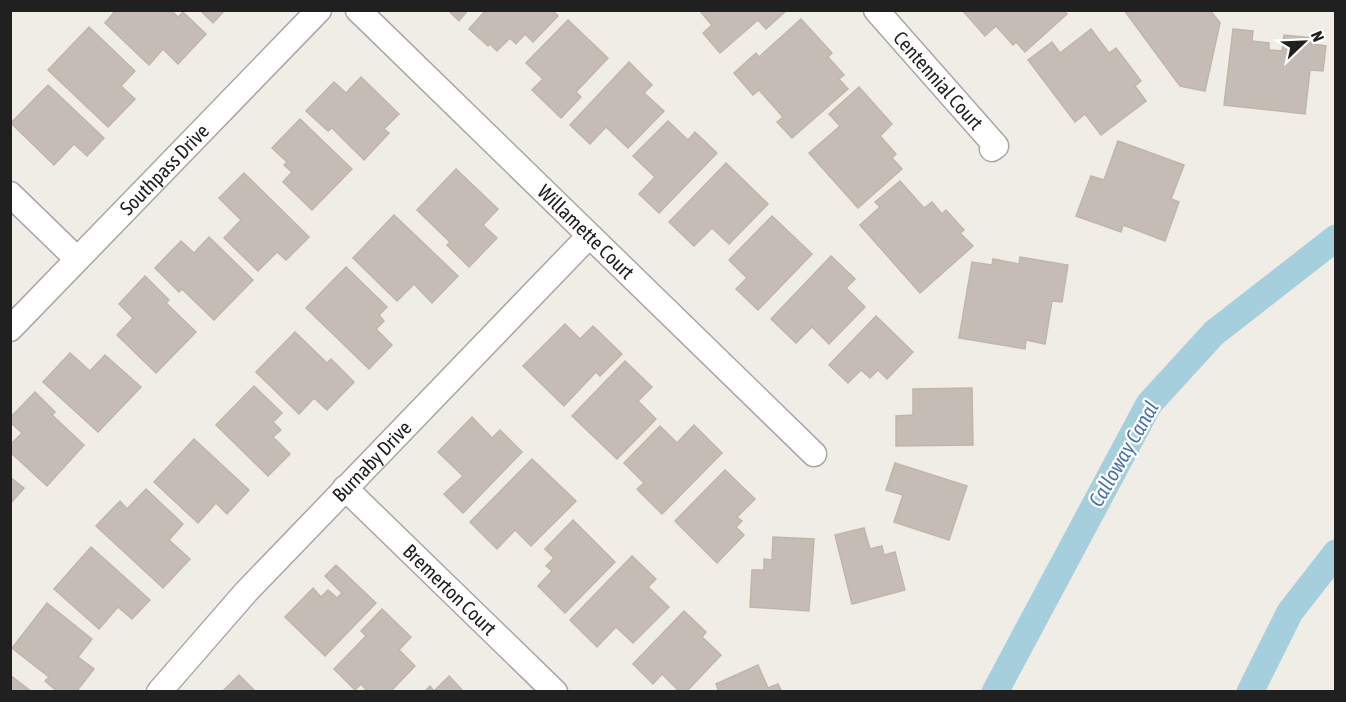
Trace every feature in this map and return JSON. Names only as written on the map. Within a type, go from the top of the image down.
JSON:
[{"type":"street","name":"Southpass Drive","points":[[10,329],[319,10]]},
{"type":"street","name":"Willamette Court","points":[[358,10],[814,454]]},
{"type":"street","name":"Centennial Court","points":[[876,10],[996,146],[992,149]]},
{"type":"street","points":[[10,194],[77,259]]},
{"type":"street","name":"Burnaby Drive","points":[[159,692],[246,592],[589,236]]},
{"type":"street","name":"Bremerton Court","points":[[345,488],[555,692]]},
{"type":"building","points":[[116,10],[171,10],[178,17],[183,12],[206,34],[178,64],[163,49],[149,65],[105,23]]},
{"type":"building","points":[[200,10],[225,10],[213,23]]},
{"type":"building","points":[[448,10],[468,10],[459,21]]},
{"type":"building","points":[[486,10],[552,10],[558,16],[533,42],[525,34],[516,44],[510,38],[497,51],[469,29]]},
{"type":"building","points":[[699,10],[787,10],[766,29],[758,20],[720,53],[703,33],[712,25]]},
{"type":"building","points":[[962,10],[1064,10],[1067,14],[1025,52],[1016,42],[1013,45],[996,26],[985,36]]},
{"type":"building","points":[[1124,10],[1210,10],[1220,23],[1205,91],[1180,86]]},
{"type":"building","points":[[801,19],[832,53],[828,57],[844,75],[839,79],[848,89],[792,138],[777,122],[783,117],[759,90],[753,95],[734,73],[756,53],[759,57]]},
{"type":"building","points":[[568,20],[608,58],[576,92],[581,97],[561,118],[532,90],[543,79],[526,63]]},
{"type":"building","points":[[89,27],[135,71],[121,86],[135,99],[108,127],[48,70]]},
{"type":"building","points":[[1091,29],[1109,53],[1116,48],[1141,81],[1135,86],[1146,101],[1101,135],[1085,114],[1075,122],[1028,60],[1052,42],[1060,53]]},
{"type":"building","points":[[1233,29],[1253,31],[1252,41],[1269,43],[1269,50],[1282,51],[1284,35],[1313,38],[1312,44],[1326,46],[1323,71],[1310,70],[1305,114],[1224,105]]},
{"type":"building","points":[[629,62],[652,85],[644,93],[664,111],[628,148],[606,127],[590,144],[570,125]]},
{"type":"building","points":[[361,77],[399,114],[384,129],[389,133],[364,160],[332,128],[328,131],[306,111],[334,82],[346,93]]},
{"type":"building","points":[[48,85],[104,138],[87,156],[74,144],[54,165],[11,123]]},
{"type":"building","points":[[859,87],[892,124],[880,136],[896,154],[892,158],[902,169],[858,208],[809,153],[840,126],[829,114]]},
{"type":"building","points":[[300,119],[352,169],[312,210],[283,182],[292,172],[284,165],[287,162],[272,148]]},
{"type":"building","points":[[668,121],[688,140],[695,132],[717,153],[659,213],[639,194],[655,177],[633,156]]},
{"type":"building","points":[[1118,141],[1184,165],[1171,199],[1179,202],[1165,241],[1123,225],[1121,232],[1076,216],[1091,176],[1104,180]]},
{"type":"building","points":[[726,163],[768,204],[729,244],[712,228],[694,246],[669,222]]},
{"type":"building","points":[[456,169],[498,209],[483,225],[497,238],[469,267],[447,245],[450,242],[417,210]]},
{"type":"building","points":[[244,173],[309,237],[286,260],[277,252],[258,271],[224,238],[241,220],[219,198]]},
{"type":"building","points":[[900,181],[924,208],[932,202],[942,214],[946,210],[964,230],[960,233],[973,246],[920,293],[860,225],[880,207],[875,202]]},
{"type":"building","points":[[394,215],[458,276],[432,303],[414,284],[397,301],[353,258]]},
{"type":"building","points":[[772,216],[812,254],[758,310],[736,289],[747,278],[729,260]]},
{"type":"building","points":[[209,237],[253,280],[214,320],[182,289],[179,292],[155,268],[181,241],[194,253]]},
{"type":"building","points":[[831,256],[855,279],[846,288],[865,307],[829,344],[812,327],[796,343],[771,319]]},
{"type":"building","points":[[1020,257],[1068,265],[1062,302],[1052,301],[1045,344],[1026,340],[1025,349],[959,338],[972,262],[992,265],[993,259],[1019,264]]},
{"type":"building","points":[[346,267],[387,307],[379,315],[384,321],[376,329],[392,345],[369,369],[306,308]]},
{"type":"building","points":[[145,276],[169,300],[166,303],[196,332],[156,373],[117,335],[133,318],[119,304]]},
{"type":"building","points":[[876,316],[913,352],[887,379],[878,370],[870,378],[861,370],[848,383],[829,365]]},
{"type":"building","points":[[565,324],[580,339],[593,326],[622,354],[600,376],[596,372],[564,406],[523,366]]},
{"type":"building","points":[[295,332],[327,363],[331,359],[354,382],[327,410],[314,398],[299,414],[256,372]]},
{"type":"building","points":[[70,353],[90,371],[105,355],[141,387],[98,432],[43,382]]},
{"type":"building","points":[[625,361],[652,387],[638,401],[656,419],[617,459],[572,416]]},
{"type":"building","points":[[254,386],[282,413],[273,422],[281,430],[273,437],[290,454],[268,476],[216,425]]},
{"type":"building","points":[[972,388],[973,445],[896,446],[896,416],[913,415],[913,389]]},
{"type":"building","points":[[35,392],[55,412],[52,415],[84,445],[47,486],[10,452],[10,445],[22,433],[10,422],[10,418]]},
{"type":"building","points":[[472,417],[492,438],[500,430],[522,452],[463,513],[444,494],[463,476],[438,452]]},
{"type":"building","points":[[694,425],[722,453],[662,514],[637,489],[644,483],[624,463],[660,426],[677,443]]},
{"type":"building","points":[[194,439],[249,490],[227,514],[216,503],[198,523],[154,482]]},
{"type":"building","points":[[532,459],[576,501],[531,546],[515,530],[497,549],[470,522]]},
{"type":"building","points":[[895,463],[967,486],[949,540],[894,522],[903,495],[886,490]]},
{"type":"building","points":[[725,470],[755,499],[737,517],[742,521],[736,527],[744,535],[717,563],[675,521]]},
{"type":"building","points":[[10,477],[24,488],[10,504]]},
{"type":"building","points":[[146,489],[183,524],[169,540],[190,559],[163,588],[96,526],[120,501],[127,509]]},
{"type":"building","points":[[573,520],[615,562],[565,613],[538,586],[552,571],[546,566],[554,558],[545,549]]},
{"type":"building","points":[[864,528],[870,549],[882,546],[884,555],[895,552],[905,590],[852,604],[835,535]]},
{"type":"building","points":[[773,537],[814,539],[809,611],[750,607],[752,570],[764,570],[764,559],[772,560]]},
{"type":"building","points":[[91,547],[150,600],[132,619],[118,607],[99,629],[54,589]]},
{"type":"building","points":[[632,556],[656,579],[648,587],[669,607],[633,643],[616,627],[597,647],[570,620]]},
{"type":"building","points":[[336,565],[376,603],[325,656],[285,617],[313,588],[321,597],[328,590],[337,598],[342,593],[325,576]]},
{"type":"building","points":[[47,603],[92,639],[78,657],[94,669],[76,692],[58,692],[45,681],[49,677],[12,648]]},
{"type":"building","points":[[382,609],[411,637],[399,650],[415,666],[390,692],[368,692],[361,684],[355,690],[334,669],[366,636],[361,631]]},
{"type":"building","points":[[684,611],[706,632],[702,637],[721,655],[686,692],[680,692],[662,674],[653,684],[633,664]]},
{"type":"building","points":[[758,665],[768,688],[778,684],[782,692],[719,692],[716,684]]},
{"type":"building","points":[[10,675],[32,692],[10,692]]},
{"type":"building","points":[[239,675],[256,692],[222,692]]},
{"type":"building","points":[[449,676],[464,692],[424,692],[430,686],[434,691]]},
{"type":"waterway","name":"Calloway Canal","points":[[995,692],[1149,404],[1214,333],[1336,238]]},
{"type":"waterway","points":[[1250,692],[1290,612],[1336,553]]}]
